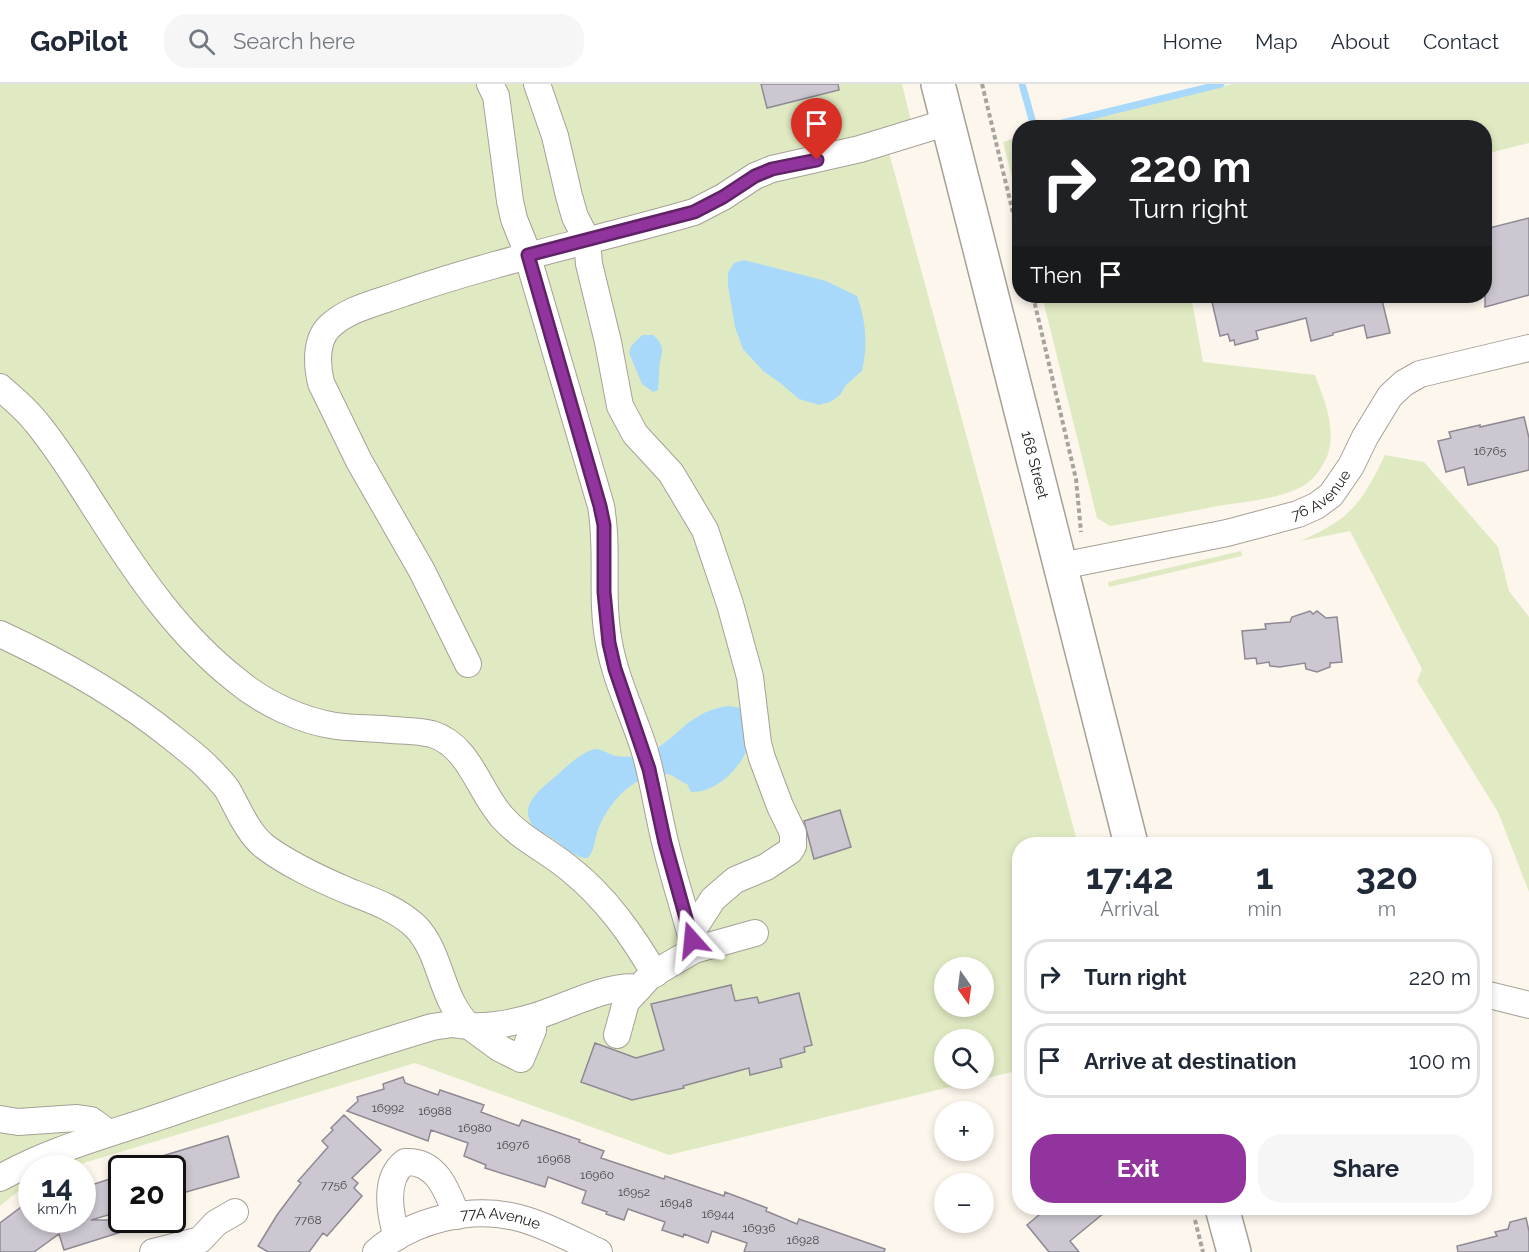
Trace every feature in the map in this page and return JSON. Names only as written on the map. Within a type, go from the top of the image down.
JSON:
[{"type":"main road","name":"168 Street","points":[[938,84],[1129,837]]},
{"type":"main road","points":[[1210,1215],[1234,1252]]},
{"type":"street","points":[[490,84],[496,96],[510,201],[528,255],[600,506],[604,525],[604,592],[609,643],[629,712],[644,751],[665,843],[693,945]]},
{"type":"street","points":[[537,84],[555,136],[572,207],[587,240],[591,273],[608,342],[620,406],[635,434],[671,473],[705,530],[730,604],[750,677],[762,758],[793,833],[794,846],[790,851],[765,867],[735,880],[713,899],[693,930],[693,945]]},
{"type":"street","points":[[468,664],[422,571],[359,461],[331,405],[318,370],[320,344],[327,329],[350,313],[460,274],[694,212],[723,197],[755,176],[772,169],[861,149],[948,122]]},
{"type":"street","name":"76 Avenue","points":[[1061,566],[1227,533],[1298,514],[1316,506],[1331,495],[1351,466],[1365,437],[1390,396],[1404,383],[1420,374],[1529,348]]},
{"type":"street","points":[[0,387],[35,421],[67,462],[147,584],[190,639],[212,660],[237,682],[258,695],[278,707],[307,718],[334,726],[431,734],[446,741],[459,751],[469,764],[487,798],[502,818],[524,838],[551,854],[573,871],[601,898],[641,949],[647,981]]},
{"type":"street","points":[[0,634],[76,671],[144,714],[207,766],[225,786],[253,833],[278,855],[311,874],[376,902],[416,927],[430,951],[448,997],[461,1018],[499,1048],[521,1059],[533,1030],[533,1018]]},
{"type":"street","points":[[617,1035],[626,1002],[647,981],[693,945],[755,933]]},
{"type":"street","points":[[0,1178],[35,1159],[109,1133],[263,1080],[420,1031],[452,1024],[483,1026],[533,1018],[604,992],[647,981]]},
{"type":"street","points":[[1492,996],[1529,1005]]},
{"type":"street","points":[[0,1119],[18,1122],[77,1118],[91,1120],[109,1133]]},
{"type":"street","points":[[397,1237],[390,1194],[398,1170],[405,1162],[418,1162],[436,1173],[458,1216]]},
{"type":"street","points":[[153,1252],[203,1246],[225,1216],[235,1212]]},
{"type":"street","name":"77A Avenue","points":[[376,1252],[397,1237],[421,1225],[458,1216],[494,1214],[518,1218],[541,1226],[599,1252]]},
{"type":"path","points":[[982,84],[1012,209]]},
{"type":"path","points":[[1035,303],[1076,479],[1082,534]]},
{"type":"path","points":[[1203,1252],[1209,1215]]},
{"type":"green space","points":[[0,84],[902,84],[912,125],[893,130],[882,127],[1076,837],[1012,837],[1012,1072],[994,1076],[994,1029],[934,1029],[934,1089],[942,1089],[669,1155],[415,1063],[96,1159],[96,1155],[18,1155],[18,1191],[0,1206]]},
{"type":"green space","points":[[1233,84],[1529,84],[1529,143],[1492,152],[1492,120],[1087,120]]},
{"type":"green space","points":[[1012,139],[1012,177],[1003,142]]},
{"type":"green space","points":[[1044,303],[1192,303],[1203,362],[1315,375],[1330,422],[1329,450],[1322,467],[1310,481],[1301,487],[1291,492],[1253,501],[1110,526],[1097,518]]},
{"type":"green space","points":[[1385,455],[1424,462],[1498,547],[1509,591],[1529,617],[1529,892],[1498,812],[1417,681],[1422,669],[1350,531],[1300,541],[1331,525],[1353,508],[1369,486]]},
{"type":"green space","points":[[1241,551],[1242,556],[1109,587],[1108,582]]},
{"type":"water","points":[[744,260],[826,281],[857,296],[865,333],[862,371],[846,385],[840,395],[830,402],[819,405],[799,399],[763,371],[743,349],[735,327],[728,273],[734,263]]},
{"type":"water","points":[[642,335],[653,335],[662,348],[658,390],[653,392],[642,384],[629,353],[631,346]]},
{"type":"water","points":[[727,706],[748,712],[750,736],[744,756],[738,766],[721,782],[701,791],[691,792],[687,784],[669,774],[655,775],[634,783],[617,799],[604,817],[588,858],[577,856],[539,831],[531,823],[528,809],[535,796],[546,784],[585,753],[598,749],[621,757],[644,753],[659,747],[700,715]]},
{"type":"building","points":[[761,84],[838,84],[839,90],[767,108]]},
{"type":"building","points":[[1529,218],[1529,295],[1485,307],[1485,303],[1492,303],[1492,227]]},
{"type":"building","points":[[1212,303],[1383,303],[1390,333],[1367,338],[1364,325],[1311,341],[1306,318],[1256,331],[1258,339],[1235,345],[1234,340],[1230,341],[1228,334],[1220,336]]},
{"type":"building","points":[[1524,417],[1529,438],[1529,470],[1468,485],[1464,467],[1446,472],[1438,441],[1451,438],[1449,432]]},
{"type":"building","points":[[1310,611],[1313,614],[1317,611],[1326,618],[1337,617],[1342,662],[1330,663],[1330,667],[1317,672],[1306,669],[1305,663],[1280,667],[1270,666],[1269,662],[1257,664],[1256,658],[1245,659],[1242,631],[1266,629],[1265,624],[1290,622],[1292,617]]},
{"type":"building","points":[[840,810],[851,847],[814,859],[804,821]]},
{"type":"building","points":[[731,985],[735,1001],[757,997],[759,1003],[799,993],[812,1045],[804,1047],[805,1052],[780,1059],[782,1067],[750,1075],[749,1068],[683,1086],[684,1088],[632,1100],[581,1082],[595,1043],[636,1058],[664,1050],[651,1004]]},
{"type":"building","points":[[403,1077],[405,1083],[438,1095],[440,1090],[484,1105],[481,1112],[519,1126],[522,1120],[580,1140],[579,1142],[604,1151],[601,1158],[724,1196],[725,1192],[767,1208],[766,1211],[797,1224],[799,1219],[885,1249],[884,1252],[744,1252],[747,1243],[712,1231],[708,1243],[684,1234],[683,1237],[662,1230],[665,1222],[628,1209],[624,1220],[606,1214],[607,1212],[582,1203],[586,1191],[548,1177],[545,1187],[485,1168],[486,1165],[464,1156],[468,1143],[431,1130],[428,1141],[347,1111],[358,1101],[357,1097],[384,1089],[383,1084]]},
{"type":"building","points":[[344,1115],[381,1150],[352,1178],[358,1183],[354,1188],[362,1196],[327,1236],[323,1233],[309,1252],[268,1252],[258,1246],[301,1183],[298,1181],[328,1147],[322,1141]]},
{"type":"building","points":[[228,1136],[239,1177],[186,1192],[186,1155],[166,1155]]},
{"type":"building","points":[[108,1180],[108,1215],[96,1219],[96,1183]]},
{"type":"building","points":[[18,1209],[18,1233],[96,1233],[96,1220],[108,1220],[108,1233],[118,1233],[64,1250],[59,1234],[34,1252],[0,1252],[0,1223]]},
{"type":"building","points":[[1039,1215],[1102,1215],[1070,1241],[1079,1252],[1049,1252],[1027,1225]]},
{"type":"building","points":[[1526,1218],[1529,1231],[1529,1252],[1458,1252],[1457,1246],[1497,1236],[1495,1232],[1508,1229],[1510,1222]]},
{"type":"waterway","points":[[1022,84],[1032,120]]},
{"type":"waterway","points":[[1075,120],[1221,84]]},
{"type":"route","points":[[692,940],[665,843],[644,751],[615,669],[606,620],[604,525],[528,255],[694,212],[723,197],[755,176],[772,169],[817,160]]}]
